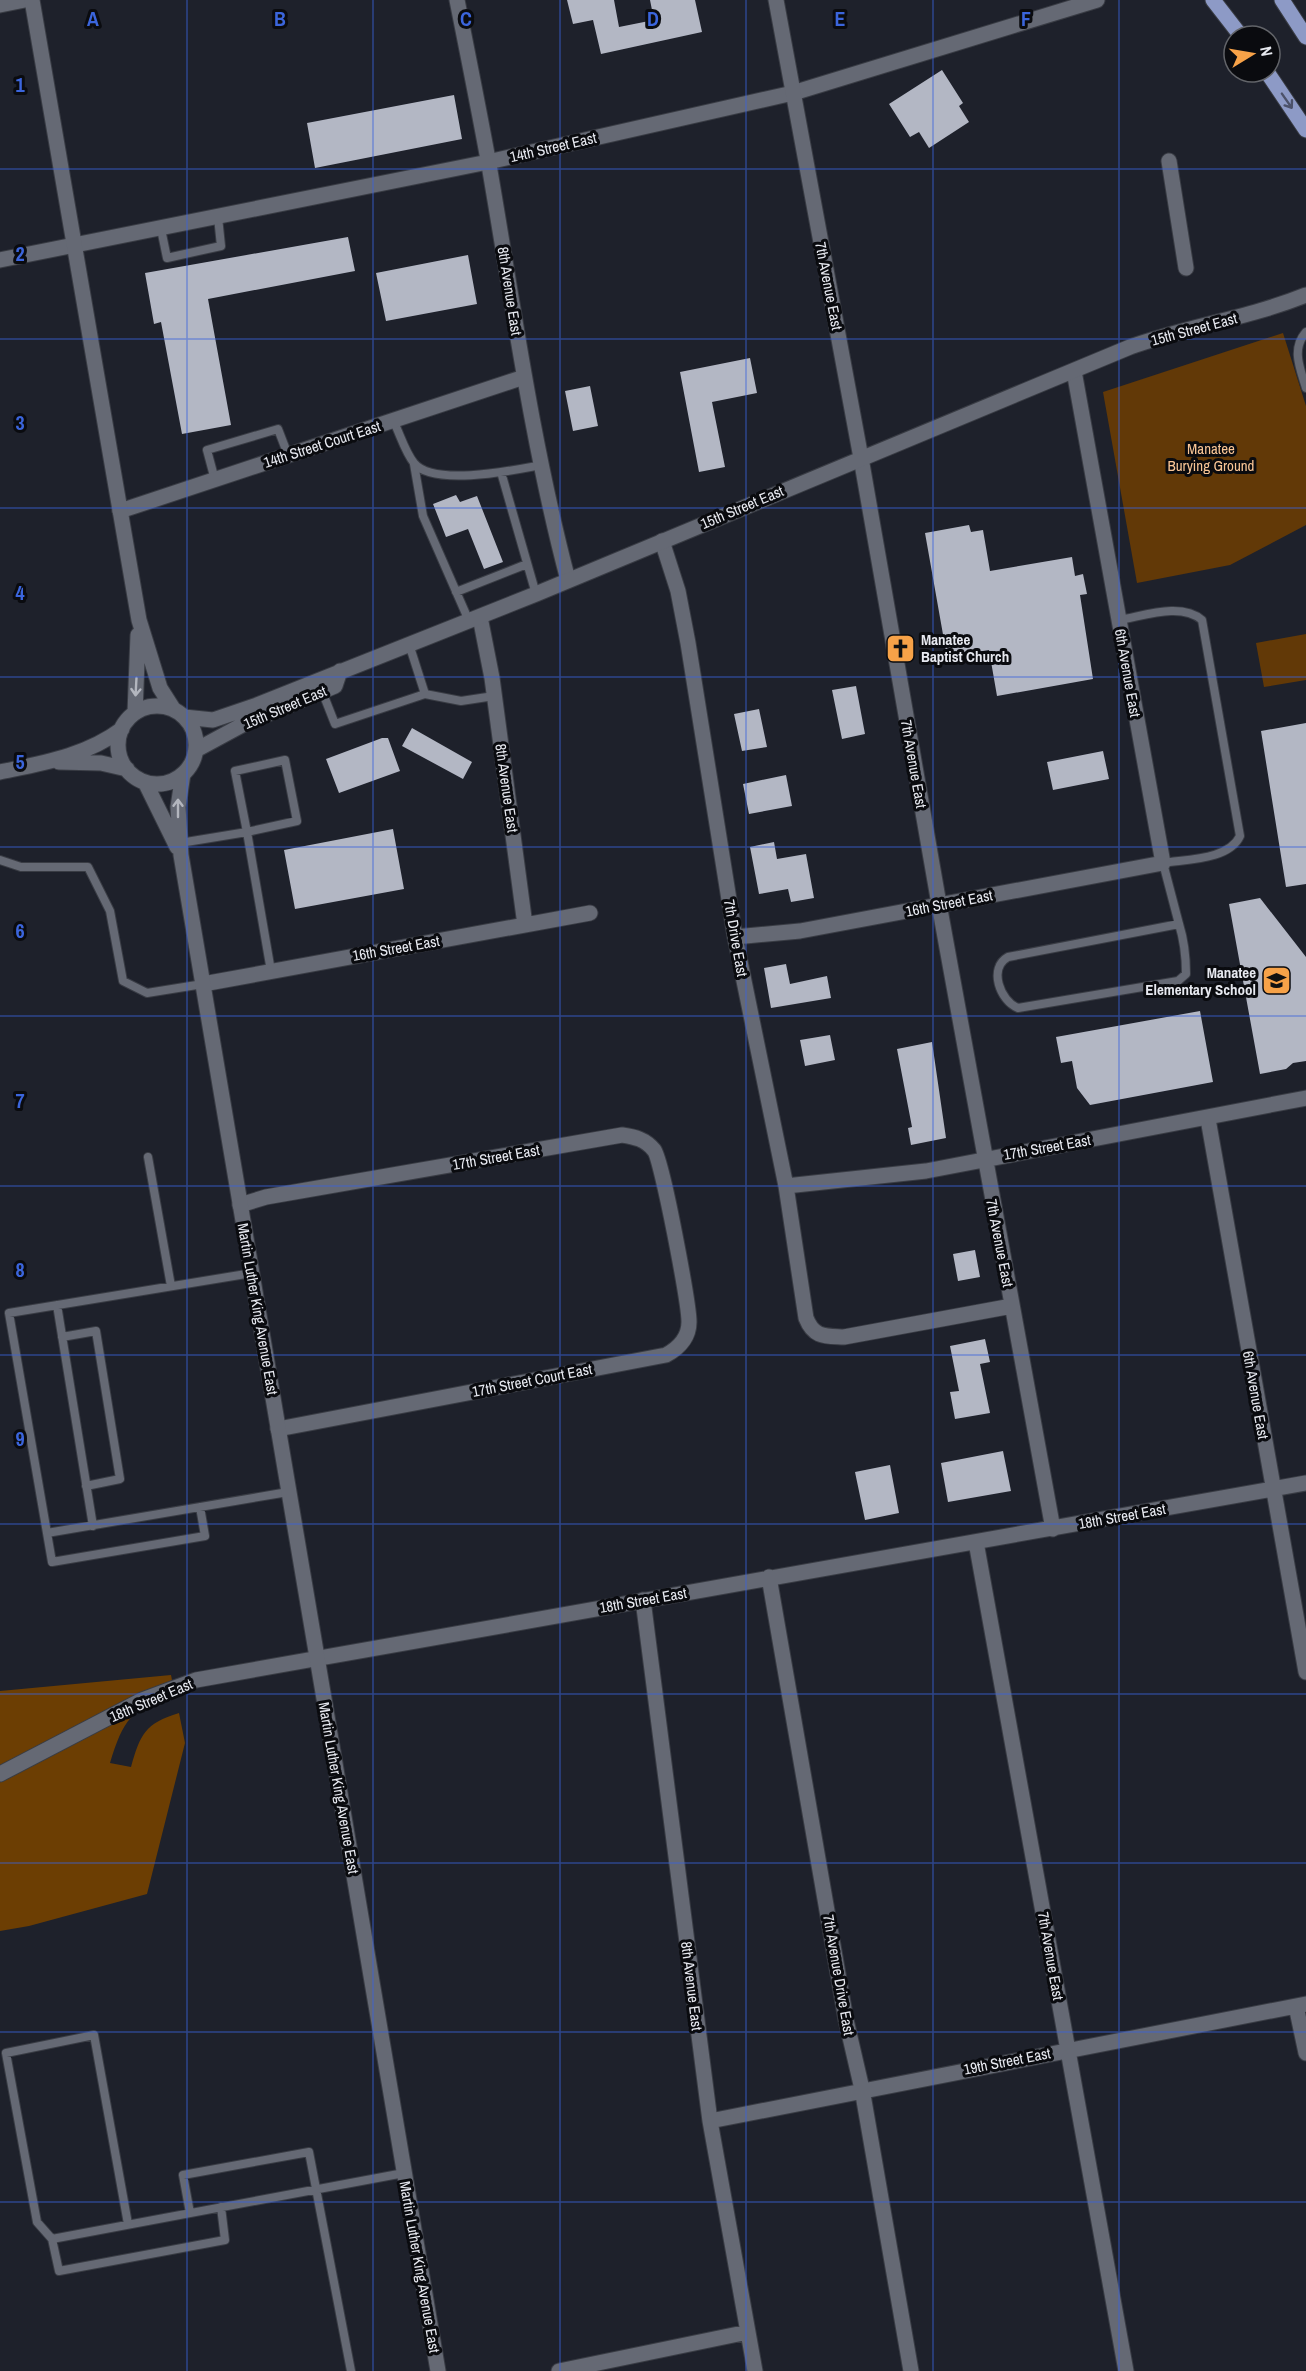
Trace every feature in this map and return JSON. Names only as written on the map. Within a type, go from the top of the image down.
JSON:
[{"type":"main road","points":[[1213,0],[1232,24]]},
{"type":"main road","points":[[1282,0],[1306,38]]},
{"type":"main road","points":[[1275,84],[1306,130]]},
{"type":"street","points":[[0,5],[25,0]]},
{"type":"street","points":[[32,0],[139,620],[149,659],[160,688],[194,732],[196,750],[189,767],[183,774],[167,782],[146,782]]},
{"type":"street","name":"8th Avenue East","points":[[457,0],[488,162],[524,377],[568,580]]},
{"type":"street","name":"7th Avenue East","points":[[776,0],[861,458],[939,904],[1053,1529]]},
{"type":"street","name":"14th Street East","points":[[0,260],[488,162],[794,93],[1097,0]]},
{"type":"street","points":[[1169,161],[1186,268]]},
{"type":"street","name":"15th Street East","points":[[196,750],[244,724],[335,686],[340,671],[536,594],[1160,336],[1256,312],[1306,295]]},
{"type":"street","name":"6th Avenue East","points":[[1074,371],[1162,863]]},
{"type":"street","name":"14th Street Court East","points":[[120,511],[524,377]]},
{"type":"street","name":"7th Drive East","points":[[662,541],[678,591],[688,643],[735,937],[786,1186],[806,1318],[815,1334],[844,1336],[1012,1306]]},
{"type":"street","name":"8th Avenue East","points":[[474,619],[494,696],[525,925]]},
{"type":"street","points":[[135,713],[139,620]]},
{"type":"street","points":[[0,772],[47,762],[88,749],[122,729],[135,713],[154,706],[213,720],[257,705],[340,671]]},
{"type":"street","points":[[122,729],[119,749],[127,770]]},
{"type":"street","points":[[47,762],[101,764],[127,770],[146,782],[180,849]]},
{"type":"street","points":[[180,849],[178,794],[183,774]]},
{"type":"street","name":"Martin Luther King Avenue East","points":[[180,849],[438,2371]]},
{"type":"street","name":"16th Street East","points":[[735,937],[800,931],[1162,863]]},
{"type":"street","name":"16th Street East","points":[[203,984],[590,913]]},
{"type":"street","name":"17th Street East","points":[[786,1186],[926,1171],[986,1158],[1208,1119],[1306,1098]]},
{"type":"street","name":"6th Avenue East","points":[[1208,1119],[1210,1142],[1306,1672]]},
{"type":"street","name":"17th Street East","points":[[240,1205],[266,1197],[622,1135],[642,1140],[658,1155],[676,1242]]},
{"type":"street","name":"17th Street Court East","points":[[278,1429],[666,1355],[684,1339],[689,1323],[676,1242]]},
{"type":"street","name":"18th Street East","points":[[0,1774],[142,1700],[196,1680],[1306,1484]]},
{"type":"street","name":"7th Avenue East","points":[[976,1542],[1126,2371]]},
{"type":"street","name":"7th Avenue Drive East","points":[[769,1577],[846,2020],[862,2089],[911,2371]]},
{"type":"street","name":"8th Avenue East","points":[[643,1600],[710,2121],[755,2371]]},
{"type":"street","points":[[1301,2005],[1306,2053]]},
{"type":"street","name":"19th Street East","points":[[710,2121],[862,2089],[1301,2005]]},
{"type":"street","points":[[559,2371],[748,2332]]},
{"type":"lane","points":[[161,228],[167,258],[221,246],[218,217]]},
{"type":"lane","points":[[1306,332],[1299,339],[1297,359],[1306,388]]},
{"type":"lane","points":[[393,420],[414,464],[423,516],[456,592],[474,619]]},
{"type":"lane","points":[[215,480],[207,450],[278,429],[288,455]]},
{"type":"lane","points":[[414,464],[429,472],[469,477],[542,465]]},
{"type":"lane","points":[[501,472],[536,594]]},
{"type":"lane","points":[[456,592],[527,564]]},
{"type":"lane","points":[[1119,620],[1182,610],[1194,613],[1202,620],[1240,836],[1236,845],[1226,851],[1162,863]]},
{"type":"lane","points":[[409,644],[425,694]]},
{"type":"lane","points":[[321,691],[335,724],[425,694],[461,701],[494,696]]},
{"type":"lane","points":[[180,849],[247,832],[297,821],[285,760],[235,771],[247,832],[271,971]]},
{"type":"lane","points":[[0,860],[21,867],[87,867],[111,911],[123,981],[147,993],[203,984]]},
{"type":"lane","name":"6th Avenue East","points":[[1162,863],[1179,924],[1186,974],[1178,981],[1018,1008],[1008,1004],[1002,994],[997,969],[1000,961],[1008,957],[1179,924]]},
{"type":"lane","points":[[148,1157],[171,1286]]},
{"type":"lane","points":[[200,1507],[205,1536],[52,1562],[9,1313],[252,1273]]},
{"type":"lane","points":[[57,1305],[93,1526]]},
{"type":"lane","points":[[62,1337],[96,1331],[120,1479],[86,1486]]},
{"type":"lane","points":[[47,1533],[288,1492]]},
{"type":"lane","points":[[128,2224],[94,2035],[6,2053],[37,2222],[52,2239],[58,2271],[225,2240],[221,2207]]},
{"type":"lane","points":[[190,2213],[183,2175],[309,2152],[351,2371]]},
{"type":"lane","points":[[52,2239],[404,2173]]},
{"type":"green space","name":"Manatee Burying Ground","points":[[1283,333],[1306,406],[1306,525],[1230,565],[1137,583],[1103,392]]},
{"type":"green space","points":[[1306,634],[1306,680],[1264,687],[1256,643]]},
{"type":"shaded area","points":[[171,1675],[175,1695],[148,1705],[131,1718],[119,1736],[110,1763],[131,1767],[141,1738],[151,1726],[179,1713],[185,1743],[147,1894],[29,1926],[0,1931],[0,1691]]},
{"type":"building","points":[[567,0],[614,0],[619,27],[654,20],[650,0],[695,0],[702,32],[601,54],[593,20],[573,24]]},
{"type":"building","points":[[942,70],[963,103],[959,106],[969,122],[929,148],[919,132],[910,137],[889,104]]},
{"type":"building","points":[[454,95],[462,139],[315,168],[307,123]]},
{"type":"building","points":[[348,237],[355,271],[208,299],[231,425],[182,434],[161,322],[154,324],[145,273]]},
{"type":"building","points":[[468,255],[477,304],[386,321],[376,273]]},
{"type":"building","points":[[750,358],[757,393],[712,402],[725,467],[699,472],[680,372]]},
{"type":"building","points":[[590,386],[598,426],[573,431],[565,391]]},
{"type":"building","points":[[456,495],[460,502],[477,496],[503,562],[484,569],[468,529],[446,537],[433,504]]},
{"type":"building","points":[[969,525],[971,532],[983,530],[990,571],[1072,557],[1075,576],[1083,574],[1087,594],[1080,595],[1093,679],[997,696],[989,650],[947,657],[925,533]]},
{"type":"building","points":[[856,686],[865,734],[842,739],[832,690]]},
{"type":"building","points":[[759,709],[767,747],[742,751],[734,714]]},
{"type":"building","points":[[1306,723],[1306,884],[1286,887],[1261,731]]},
{"type":"building","points":[[412,728],[472,762],[463,779],[402,746]]},
{"type":"building","points":[[382,738],[388,738],[400,771],[339,793],[326,759]]},
{"type":"building","points":[[1103,751],[1109,779],[1053,790],[1047,762]]},
{"type":"building","points":[[786,775],[792,806],[749,814],[743,784]]},
{"type":"building","points":[[393,829],[404,889],[295,909],[284,850]]},
{"type":"building","points":[[774,842],[777,859],[806,854],[814,898],[791,902],[788,889],[759,894],[750,847]]},
{"type":"building","points":[[1260,898],[1306,957],[1306,1061],[1293,1063],[1286,1069],[1260,1074],[1229,904]]},
{"type":"building","points":[[786,964],[790,984],[827,976],[831,998],[771,1008],[764,968]]},
{"type":"building","points":[[1200,1011],[1213,1082],[1090,1105],[1077,1088],[1072,1061],[1061,1063],[1056,1037]]},
{"type":"building","points":[[830,1035],[835,1060],[805,1066],[800,1040]]},
{"type":"building","points":[[932,1042],[946,1138],[911,1145],[908,1128],[912,1127],[897,1049]]},
{"type":"building","points":[[975,1250],[980,1277],[958,1281],[953,1254]]},
{"type":"building","points":[[985,1339],[990,1362],[980,1364],[990,1413],[955,1419],[950,1392],[959,1391],[950,1346]]},
{"type":"building","points":[[1003,1451],[1011,1491],[948,1502],[941,1463]]},
{"type":"building","points":[[890,1465],[899,1513],[865,1520],[855,1472]]},
{"type":"place","name":"Manatee Baptist Church","points":[[900,648]]},
{"type":"place","name":"Manatee Elementary School","points":[[1277,981]]}]
